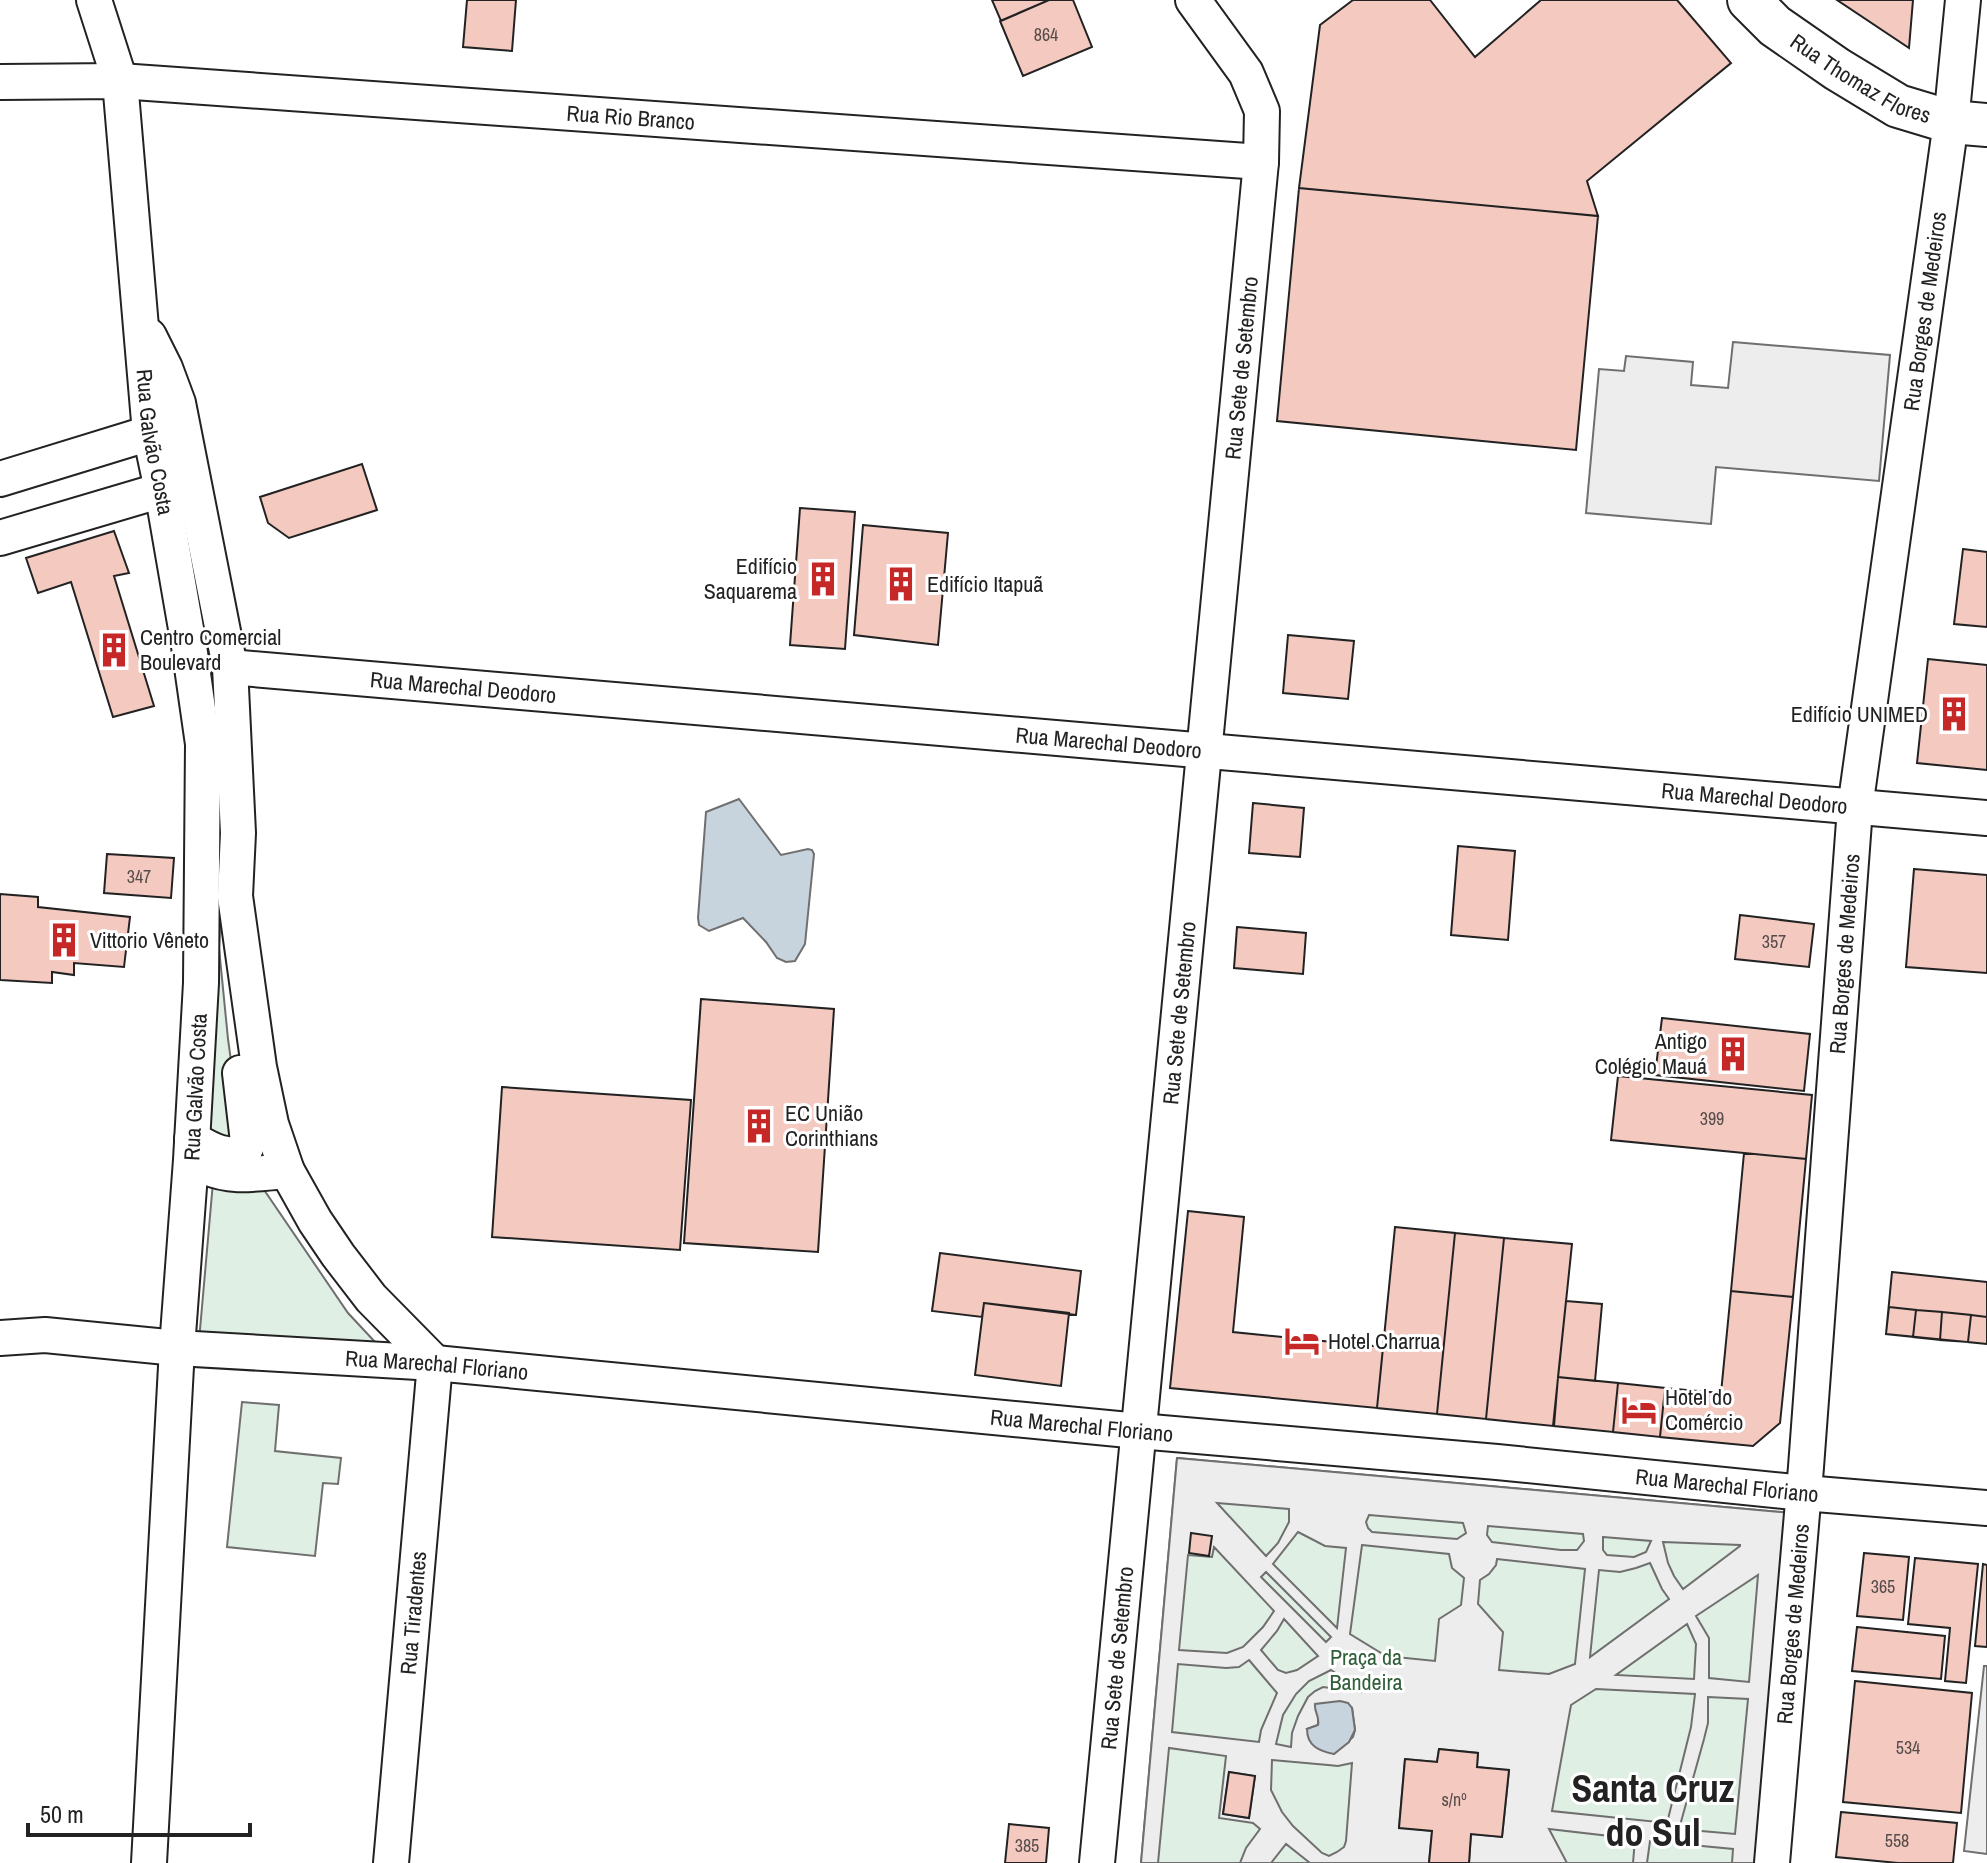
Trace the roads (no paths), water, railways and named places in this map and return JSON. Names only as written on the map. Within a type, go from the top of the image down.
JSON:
[{"type":"main road","name":"Rua Thomaz Flores","points":[[1749,0],[1775,26],[1898,106],[1969,123]]},
{"type":"street","name":"Rua Galvão Costa","points":[[94,0],[120,81],[150,433],[189,646],[203,744],[201,983],[177,1348],[149,1863]]},
{"type":"street","name":"Rua Sete de Setembro","points":[[1097,1863],[1261,162],[1262,111],[1246,73],[1193,0]]},
{"type":"street","name":"Rua Borges de Medeiros","points":[[1772,1863],[1804,1493],[1855,808],[1969,123],[1963,0]]},
{"type":"street","name":"Rua Rio Branco","points":[[0,82],[120,81],[1261,162]]},
{"type":"street","name":"Rua Galvão Costa","points":[[138,314],[165,368],[178,403],[230,667],[238,833],[235,896],[259,1067],[271,1124],[287,1171],[323,1232],[363,1287],[435,1363]]},
{"type":"street","points":[[0,479],[150,433],[173,429],[185,437]]},
{"type":"street","points":[[0,538],[162,490]]},
{"type":"street","name":"Rua Marechal Deodoro","points":[[230,667],[1987,818]]},
{"type":"street","points":[[191,1150],[238,1154],[245,1150],[248,1142],[234,1020],[230,951],[235,896]]},
{"type":"street","points":[[191,1150],[217,1172],[230,1175],[287,1171]]},
{"type":"street","name":"Rua Marechal Floriano","points":[[0,1338],[45,1335],[177,1348],[435,1363],[1987,1508]]},
{"type":"street","name":"Rua Tiradentes","points":[[391,1863],[435,1363]]},
{"type":"place","name":"Edifício Saquarema","points":[[823,579]]},
{"type":"place","name":"Edifício Itapuã","points":[[901,584]]},
{"type":"place","name":"Centro Comercial Boulevard","points":[[114,650]]},
{"type":"place","name":"Edifício UNIMED","points":[[1954,714]]},
{"type":"place","name":"Vittorio Vêneto","points":[[64,940]]},
{"type":"place","name":"Antigo Colégio Mauá","points":[[1733,1054]]},
{"type":"place","name":"EC União Corinthians","points":[[759,1126]]},
{"type":"place","name":"Hotel Charrua","points":[[1302,1341]]},
{"type":"place","name":"Hotel do Comércio","points":[[1639,1410]]},
{"type":"district","name":"Santa Cruz do Sul","points":[[1653,1810]]},
{"type":"park label","name":"Praça da Bandeira","points":[[1366,1670]]}]
